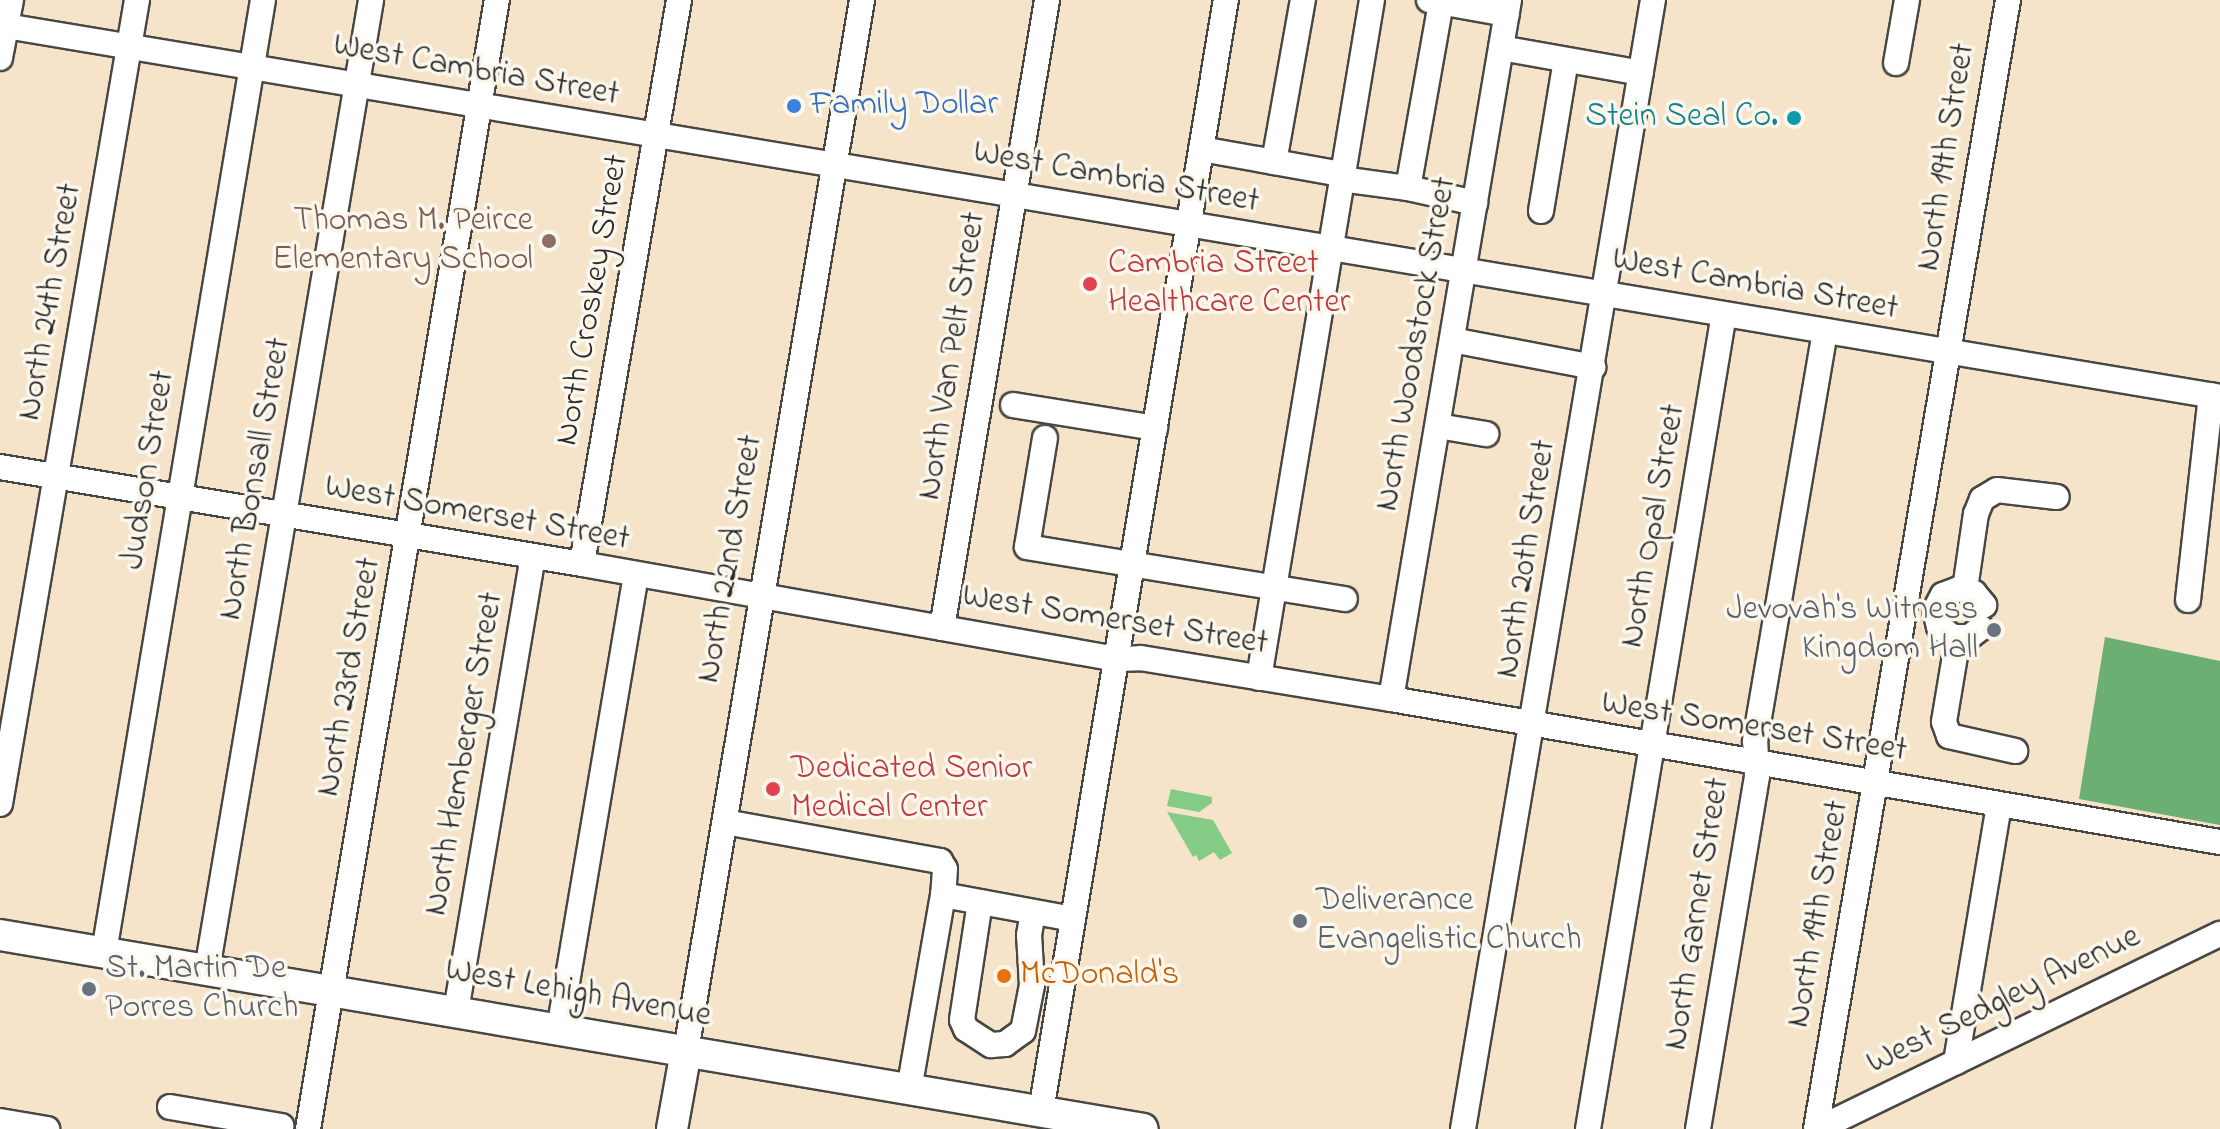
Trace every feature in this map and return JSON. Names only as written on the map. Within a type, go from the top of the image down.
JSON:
[{"type":"main road","name":"West Lehigh Avenue","points":[[0,935],[909,1089],[1021,1116],[1143,1129]]},
{"type":"main road","name":"North 22nd Street","points":[[672,1129],[686,1051]]},
{"type":"street","points":[[0,58],[3,26],[11,0]]},
{"type":"street","name":"North 24th Street","points":[[0,804],[137,0]]},
{"type":"street","name":"Judson Street","points":[[104,952],[263,0]]},
{"type":"street","name":"North Bonsall Street","points":[[207,970],[371,0]]},
{"type":"street","name":"North 23rd Street","points":[[308,1129],[497,0]]},
{"type":"street","name":"North Croskey Street","points":[[582,564],[679,0]]},
{"type":"street","name":"North 22nd Street","points":[[686,1051],[862,0]]},
{"type":"street","name":"North Van Pelt Street","points":[[942,628],[1047,0]]},
{"type":"street","points":[[1021,1116],[1073,919],[1226,0]]},
{"type":"street","points":[[1274,162],[1303,0]]},
{"type":"street","points":[[1259,678],[1372,0]]},
{"type":"street","name":"North 20th Street","points":[[1463,1129],[1653,0]]},
{"type":"street","points":[[1896,63],[1907,0]]},
{"type":"street","name":"North 19th Street","points":[[1822,1128],[1876,782],[2008,0]]},
{"type":"street","points":[[1408,188],[1435,1],[1508,7]]},
{"type":"street","name":"North Woodstock Street","points":[[1391,699],[1508,7]]},
{"type":"street","name":"West Cambria Street","points":[[3,26],[2216,396]]},
{"type":"street","points":[[1501,48],[1641,73]]},
{"type":"street","points":[[1541,211],[1566,60]]},
{"type":"street","points":[[1201,149],[1475,203]]},
{"type":"street","name":"North Opal Street","points":[[1588,1129],[1724,314]]},
{"type":"street","name":"North Garnet Street","points":[[1698,1129],[1757,776],[1755,741],[1825,331]]},
{"type":"street","points":[[1452,340],[1593,367]]},
{"type":"street","points":[[2188,600],[2216,396]]},
{"type":"street","points":[[1013,405],[1155,428]]},
{"type":"street","points":[[1438,426],[1486,434]]},
{"type":"street","points":[[1045,438],[1027,547],[1345,599]]},
{"type":"street","name":"West Somerset Street","points":[[0,467],[582,564],[1117,659],[1141,658],[1391,699],[1533,726],[1756,761],[2220,842]]},
{"type":"street","points":[[1965,589],[1976,514],[1982,499],[1997,490],[2057,497]]},
{"type":"street","name":"North Hemberger Street","points":[[456,1011],[533,557]]},
{"type":"street","points":[[559,1030],[636,576]]},
{"type":"street","points":[[1965,589],[1974,593],[1982,616],[1969,637],[1958,638],[1939,627],[1935,610],[1943,595],[1965,589]]},
{"type":"street","points":[[1906,604],[1935,610]]},
{"type":"street","points":[[1958,638],[1944,722],[1949,736],[2015,751]]},
{"type":"street","points":[[1956,1062],[1999,805]]},
{"type":"street","points":[[725,822],[921,855],[940,861],[945,869],[943,895],[909,1089]]},
{"type":"street","points":[[943,895],[1073,919]]},
{"type":"street","points":[[986,903],[962,1020],[981,1041],[991,1045],[1005,1044],[1023,1031],[1032,985],[1029,963],[1033,912]]},
{"type":"street","name":"West Sedgley Avenue","points":[[1822,1128],[2220,934]]},
{"type":"street","points":[[170,1107],[221,1122],[281,1126]]},
{"type":"street","points":[[0,1121],[47,1129]]},
{"type":"green space","points":[[2105,637],[2220,661],[2220,825],[2079,799]]},
{"type":"green space","points":[[1171,789],[1212,797],[1212,803],[1199,812],[1167,806]]},
{"type":"green space","points":[[1167,812],[1213,820],[1232,853],[1220,860],[1214,852],[1199,861],[1196,855],[1193,857]]},
{"type":"place","name":"Family Dollar","points":[[794,106]]},
{"type":"place","name":"Stein Seal Co.","points":[[1794,118]]},
{"type":"place","name":"Thomas M. Peirce Elementary School","points":[[549,241]]},
{"type":"place","name":"Cambria Street Healthcare Center","points":[[1090,284]]},
{"type":"place","name":"Jevovah's Witness Kingdom Hall","points":[[1994,630]]},
{"type":"place","name":"Dedicated Senior Medical Center","points":[[773,789]]},
{"type":"place","name":"Deliverance Evangelistic Church","points":[[1300,921]]},
{"type":"place","name":"McDonald's","points":[[1004,976]]},
{"type":"place","name":"St. Martin De Porres Church","points":[[89,989]]}]
